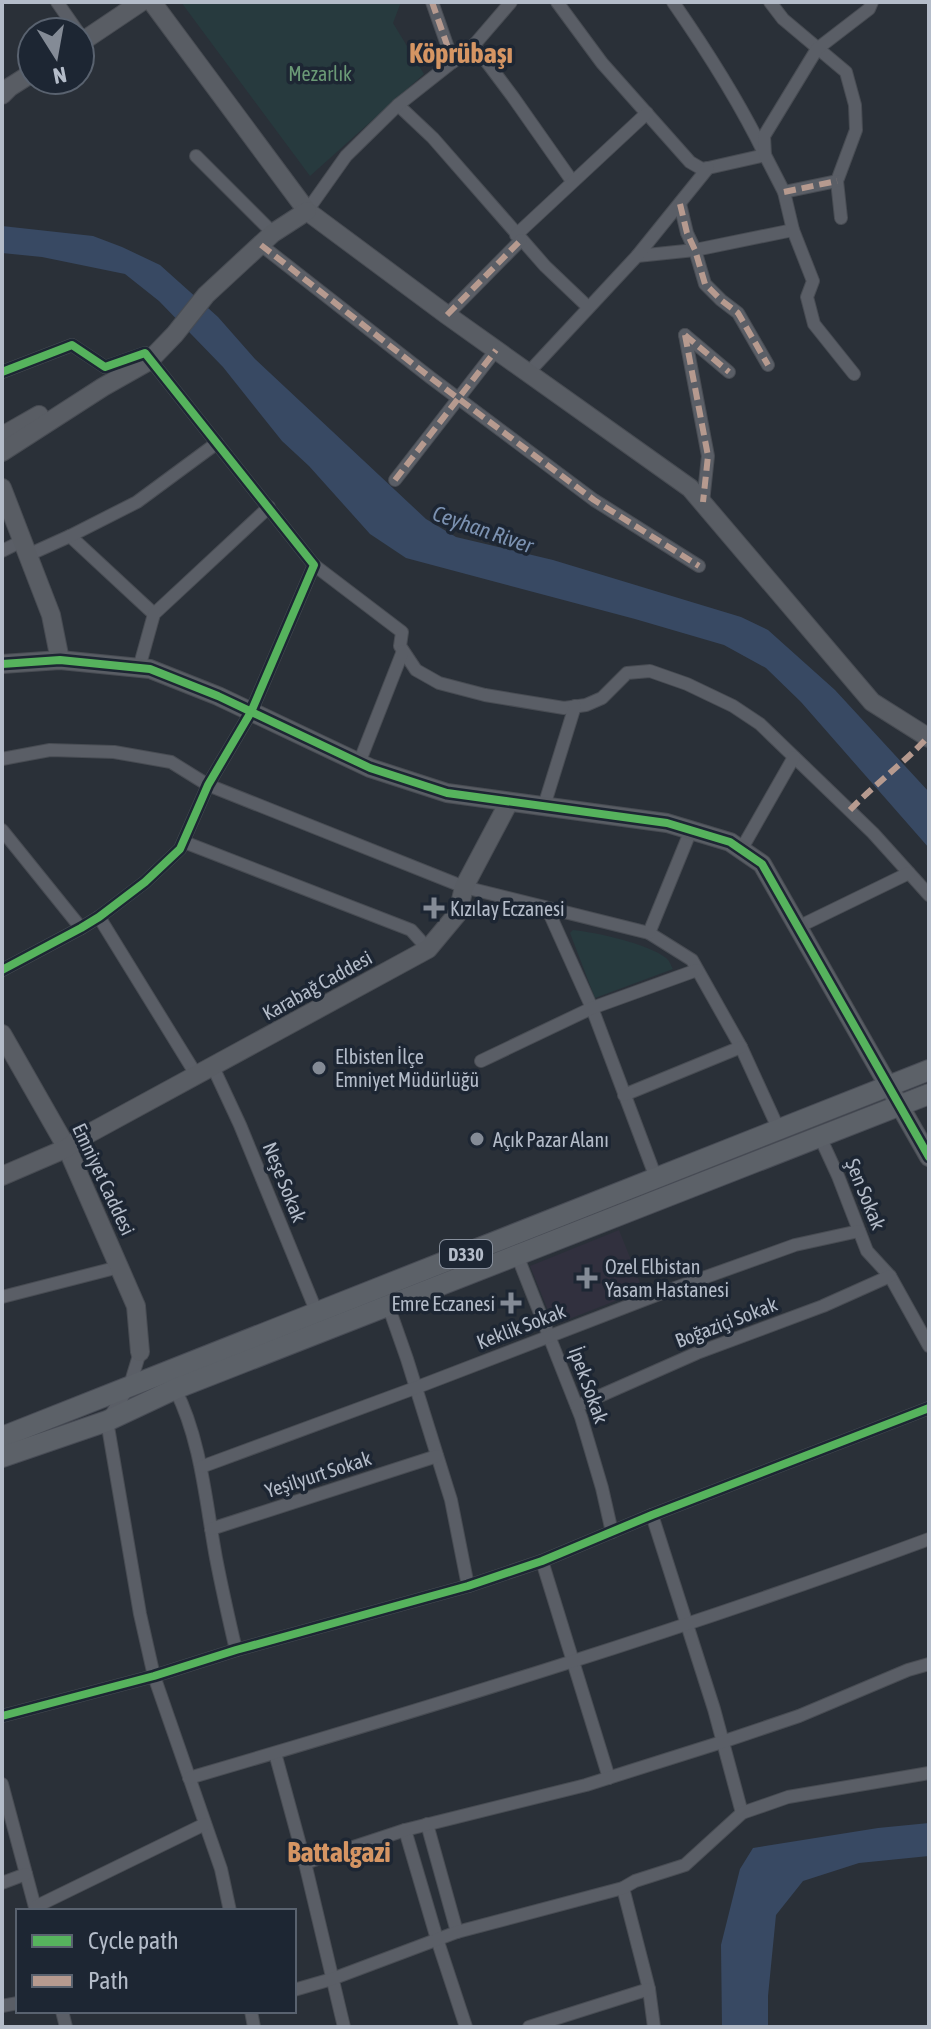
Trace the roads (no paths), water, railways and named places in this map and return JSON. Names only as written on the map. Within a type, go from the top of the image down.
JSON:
[{"type":"main road","name":"D330","points":[[2,1437],[929,1070]]},
{"type":"main road","name":"D330","points":[[2,1457],[107,1421],[175,1389],[929,1094]]},
{"type":"street","points":[[96,29],[141,2]]},
{"type":"street","points":[[152,2],[307,211],[690,488],[872,702],[929,738]]},
{"type":"street","points":[[432,2],[453,62]]},
{"type":"street","points":[[2,452],[147,357],[175,334],[206,295],[267,239],[307,211],[346,156],[398,105],[474,45],[511,2]]},
{"type":"street","points":[[557,2],[602,63],[690,162],[702,169],[765,155]]},
{"type":"street","points":[[673,2],[733,93],[784,192],[793,230],[813,281],[807,297],[814,324],[854,374]]},
{"type":"street","points":[[770,2],[783,19],[846,72],[855,105],[856,130],[837,181],[841,218]]},
{"type":"street","points":[[765,155],[764,136],[817,49],[869,9],[872,2]]},
{"type":"street","points":[[474,45],[572,181]]},
{"type":"street","points":[[398,105],[433,138],[545,266],[588,307]]},
{"type":"street","points":[[447,315],[572,181],[601,158],[647,113]]},
{"type":"street","points":[[196,156],[267,239],[458,398],[594,500],[699,566]]},
{"type":"street","points":[[528,373],[637,256],[708,168]]},
{"type":"street","points":[[784,192],[837,181]]},
{"type":"street","points":[[680,204],[705,284],[738,313],[768,365]]},
{"type":"street","points":[[637,256],[695,250],[793,230]]},
{"type":"street","points":[[703,502],[708,456],[685,335],[729,372]]},
{"type":"street","points":[[2,372],[72,345],[105,367],[147,357]]},
{"type":"street","points":[[395,480],[496,350]]},
{"type":"street","points":[[2,436],[147,357]]},
{"type":"street","points":[[147,357],[314,565],[402,632],[400,646],[416,670],[439,683],[485,695],[564,708],[586,705],[602,698],[627,673],[650,671],[687,684],[733,706],[760,724],[873,833],[929,895]]},
{"type":"street","points":[[2,551],[70,536],[137,502],[217,443]]},
{"type":"street","points":[[2,488],[51,615],[60,660]]},
{"type":"street","points":[[139,668],[154,614],[269,507]]},
{"type":"street","points":[[70,536],[154,614]]},
{"type":"street","points":[[2,970],[99,917],[145,882],[180,849],[208,785],[251,712],[314,565]]},
{"type":"street","points":[[359,763],[403,651]]},
{"type":"street","points":[[2,664],[60,660],[150,669],[218,696],[359,763],[447,793],[667,823],[730,842],[762,864],[929,1157]]},
{"type":"street","points":[[544,806],[575,706]]},
{"type":"street","points":[[2,759],[50,750],[114,752],[171,762],[208,785],[464,887],[649,933],[692,960],[741,1047],[779,1130]]},
{"type":"street","points":[[741,850],[794,757]]},
{"type":"street","name":"Karabağ Caddesi","points":[[2,1176],[72,1144],[428,949],[458,913],[464,887],[509,802]]},
{"type":"street","points":[[2,830],[81,928]]},
{"type":"street","points":[[649,933],[691,830]]},
{"type":"street","points":[[184,842],[411,930],[428,949]]},
{"type":"street","points":[[798,927],[909,873]]},
{"type":"street","points":[[547,908],[592,1008],[656,1178]]},
{"type":"street","name":"Neşe Sokak","points":[[99,917],[240,1125],[317,1313]]},
{"type":"street","points":[[481,1061],[592,1008],[697,970]]},
{"type":"street","name":"Emniyet Caddesi","points":[[2,1034],[72,1144],[136,1306],[140,1352]]},
{"type":"street","points":[[624,1095],[741,1047]]},
{"type":"street","name":"Şen Sokak","points":[[820,1137],[867,1251],[890,1276],[929,1346]]},
{"type":"street","name":"Keklik Sokak","points":[[201,1467],[675,1288],[795,1245],[859,1231]]},
{"type":"street","name":"İpek Sokak","points":[[517,1255],[577,1406],[612,1532]]},
{"type":"street","points":[[2,1297],[119,1267]]},
{"type":"street","name":"Boğaziçi Sokak","points":[[577,1406],[697,1353],[823,1306],[890,1276]]},
{"type":"street","points":[[388,1305],[451,1500],[468,1586]]},
{"type":"street","points":[[140,1352],[130,1385],[107,1421],[140,1614],[154,1676],[221,1869],[230,1909]]},
{"type":"street","points":[[175,1389],[201,1467],[236,1650]]},
{"type":"street","points":[[2,1716],[468,1586],[542,1561],[929,1408]]},
{"type":"street","name":"Yeşilyurt Sokak","points":[[211,1529],[437,1456]]},
{"type":"street","points":[[652,1515],[714,1709],[742,1813]]},
{"type":"street","points":[[189,1778],[574,1661],[798,1588],[929,1539]]},
{"type":"street","points":[[542,1561],[609,1778]]},
{"type":"street","points":[[305,1863],[405,1830],[609,1778],[722,1742],[799,1716],[929,1664]]},
{"type":"street","points":[[275,1753],[344,2027]]},
{"type":"street","points":[[296,1989],[457,1932],[623,1888],[685,1865],[742,1813],[788,1797],[929,1773]]},
{"type":"street","points":[[2,1784],[35,1909],[205,1824]]},
{"type":"street","points":[[427,1824],[457,1932]]},
{"type":"street","points":[[405,1830],[466,2027]]},
{"type":"street","points":[[2,1883],[26,1874]]},
{"type":"street","points":[[623,1888],[649,1989],[654,2027]]},
{"type":"street","points":[[529,2027],[649,1989]]},
{"type":"water","points":[[2,226],[93,236],[160,265],[218,317],[255,359],[426,519],[456,537],[553,560],[741,617],[768,630],[835,690],[929,792],[929,848],[801,702],[766,668],[724,645],[406,558],[370,534],[309,466],[282,441],[223,367],[159,301],[125,274],[42,257],[2,253]]},
{"type":"water","points":[[929,1823],[929,1856],[859,1863],[803,1881],[776,1915],[768,2027],[722,2027],[721,1945],[740,1869],[753,1848]]},
{"type":"place","name":"Kızılay Eczanesi","points":[[434,908]]},
{"type":"place","name":"Elbisten İlçe Emniyet Müdürlüğü","points":[[319,1068]]},
{"type":"place","name":"Açık Pazar Alanı","points":[[477,1139]]},
{"type":"place","name":"Ozel Elbistan Yasam Hastanesi","points":[[587,1278]]},
{"type":"place","name":"Emre Eczanesi","points":[[511,1303]]},
{"type":"district","name":"Köprübaşı","points":[[461,53]]},
{"type":"district","name":"Battalgazi","points":[[339,1852]]},
{"type":"park label","name":"Mezarlık","points":[[320,73]]},
{"type":"water label","name":"Ceyhan River","points":[[483,529]]}]
